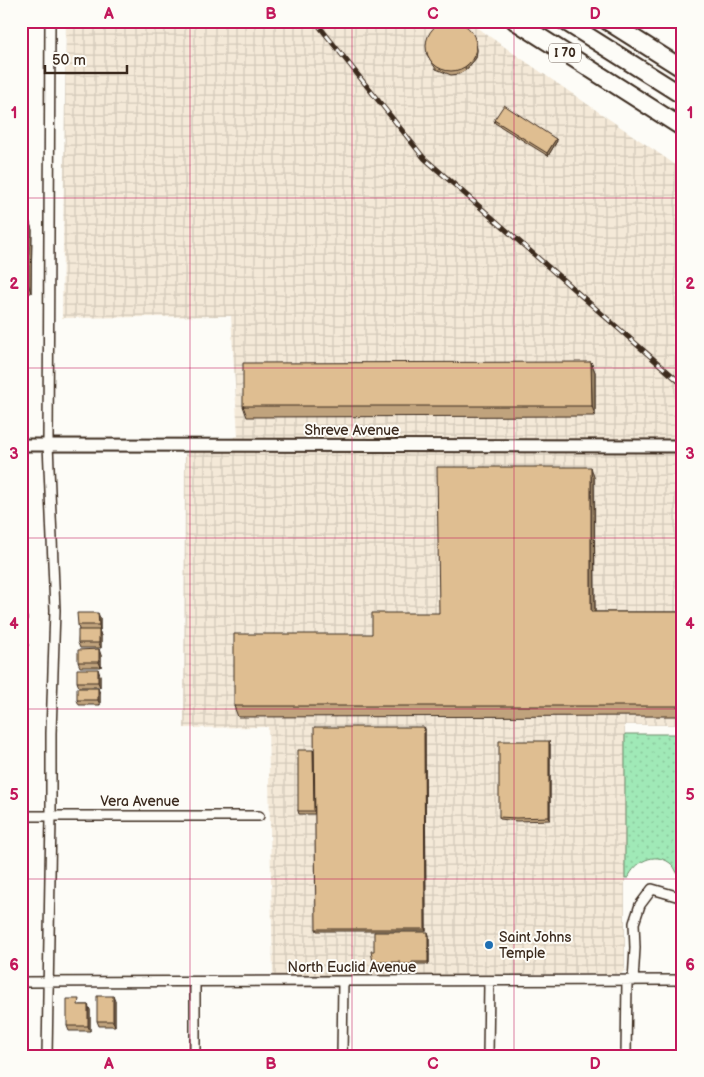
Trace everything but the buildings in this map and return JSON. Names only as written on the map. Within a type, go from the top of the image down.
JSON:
[{"type":"highway","name":"I 70","points":[[515,21],[683,128]]},
{"type":"highway","points":[[564,21],[683,96]]},
{"type":"highway","points":[[607,21],[683,69]]},
{"type":"street","points":[[48,1056],[51,733],[55,610],[48,444],[50,21]]},
{"type":"street","name":"Shreve Avenue","points":[[21,444],[683,446]]},
{"type":"street","name":"Vera Avenue","points":[[21,816],[259,816]]},
{"type":"street","points":[[626,1056],[630,981],[635,948],[634,923],[640,904],[652,889],[683,898]]},
{"type":"street","name":"North Euclid Avenue","points":[[21,982],[195,983],[683,980]]},
{"type":"street","points":[[342,1056],[343,981]]},
{"type":"street","points":[[488,1056],[489,982]]},
{"type":"street","points":[[195,983],[196,1056]]},
{"type":"shaded area","points":[[66,21],[467,21],[683,170],[683,725],[625,725],[625,970],[621,974],[273,976],[268,727],[184,728],[185,454],[238,436],[231,316],[62,318]]},
{"type":"green space","points":[[625,734],[683,734],[683,883],[670,863],[658,858],[652,858],[640,863],[628,878],[625,878]]},
{"type":"railway","points":[[315,21],[424,158],[683,385]]},
{"type":"place","name":"Saint Johns Temple","points":[[489,945]]}]
